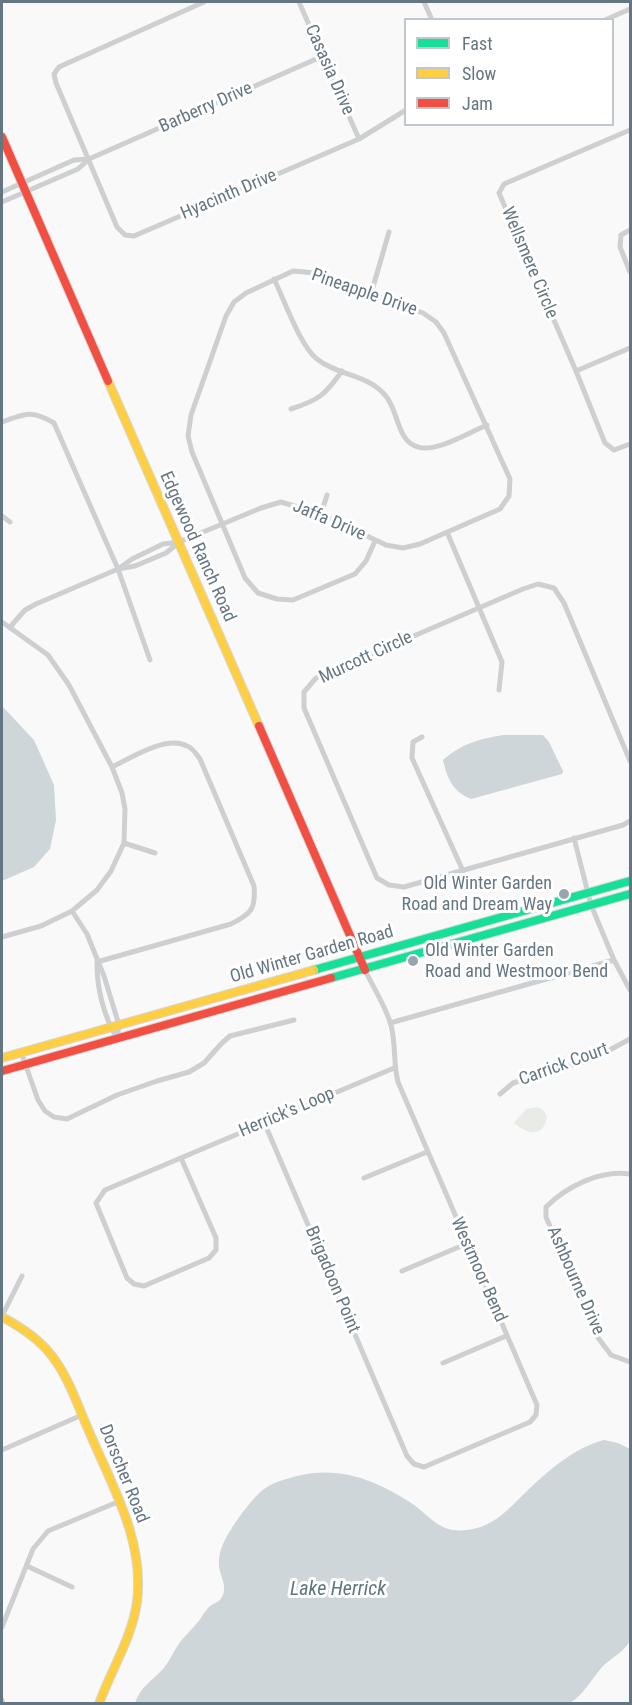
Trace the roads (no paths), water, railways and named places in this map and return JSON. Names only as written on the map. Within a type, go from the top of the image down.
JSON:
[{"type":"street","points":[[89,159],[54,74],[59,68],[204,2]]},
{"type":"street","name":"Casasia Drive","points":[[299,2],[359,138]]},
{"type":"street","points":[[424,2],[431,18]]},
{"type":"street","points":[[610,18],[630,9]]},
{"type":"street","name":"Barberry Drive","points":[[2,202],[78,169],[89,159],[323,56]]},
{"type":"street","name":"Hyacinth Drive","points":[[89,159],[117,227],[125,235],[134,236],[359,138],[404,111]]},
{"type":"street","name":"Wellsmere Circle","points":[[630,130],[504,184],[499,192],[605,442],[614,450],[630,444]]},
{"type":"street","name":"Edgewood Ranch Road","points":[[2,137],[364,970]]},
{"type":"street","name":"Barberry Drive","points":[[2,192],[74,160],[89,159]]},
{"type":"street","points":[[630,230],[621,235],[620,247],[630,272]]},
{"type":"street","points":[[371,294],[389,232]]},
{"type":"street","name":"Pineapple Drive","points":[[375,541],[366,561],[355,574],[293,600],[277,599],[258,592],[245,578],[192,452],[188,436],[192,414],[226,316],[234,302],[246,293],[293,271],[315,273],[423,313],[436,322],[444,333],[510,479],[509,496],[500,509],[447,532]]},
{"type":"street","points":[[274,279],[303,341],[317,359],[373,383],[387,397],[405,438],[416,447],[430,449],[487,425]]},
{"type":"street","points":[[576,371],[630,348]]},
{"type":"street","points":[[291,409],[314,402],[331,386],[342,371]]},
{"type":"street","points":[[2,422],[29,413],[41,415],[54,423],[118,569],[150,660]]},
{"type":"street","points":[[321,514],[327,495]]},
{"type":"street","name":"Jaffa Drive","points":[[10,627],[25,610],[118,569],[132,559],[163,544],[178,542],[281,502],[321,514],[375,541],[403,548],[420,544],[447,532]]},
{"type":"street","points":[[2,516],[10,522]]},
{"type":"street","points":[[447,532],[502,663],[499,690]]},
{"type":"street","name":"Murcott Circle","points":[[630,761],[628,745],[564,603],[554,588],[538,584],[479,607],[316,678],[304,692],[304,708],[378,878],[389,885],[404,887],[623,825],[630,821]]},
{"type":"street","points":[[2,622],[48,655],[69,685],[112,767],[122,792],[125,809],[124,843],[111,871],[96,890],[72,912],[41,926],[2,937]]},
{"type":"street","points":[[422,736],[413,742],[412,758],[463,871]]},
{"type":"street","points":[[97,962],[231,924],[247,916],[256,902],[254,886],[200,759],[193,750],[176,742],[163,744],[112,767]]},
{"type":"street","points":[[573,838],[591,905],[614,960],[630,990]]},
{"type":"street","points":[[124,843],[155,853]]},
{"type":"street","name":"Old Winter Garden Road","points":[[2,1058],[630,880]]},
{"type":"street","name":"Old Winter Garden Road","points":[[2,1071],[630,894]]},
{"type":"street","points":[[72,912],[87,934],[97,962],[97,981],[115,1026],[117,1038]]},
{"type":"street","points":[[390,1023],[614,960]]},
{"type":"street","name":"Westmoor Bend","points":[[364,970],[390,1023],[394,1044],[394,1068],[398,1082],[537,1405],[536,1415],[530,1422],[424,1467],[414,1464],[407,1456],[399,1437]]},
{"type":"street","points":[[21,1053],[38,1100],[45,1111],[54,1117],[67,1119],[117,1095],[189,1072],[204,1063],[230,1036],[294,1020]]},
{"type":"street","name":"Carrick Court","points":[[500,1094],[513,1083],[593,1059],[630,1039]]},
{"type":"street","name":"Herrick's Loop","points":[[181,1158],[216,1238],[216,1250],[209,1258],[144,1286],[134,1284],[127,1278],[96,1203],[105,1190],[394,1068]]},
{"type":"street","name":"Brigadoon Point","points":[[264,1122],[399,1437]]},
{"type":"street","points":[[364,1178],[427,1152]]},
{"type":"street","name":"Ashbourne Drive","points":[[630,1174],[602,1175],[558,1195],[546,1207],[546,1217],[596,1335],[611,1355],[630,1362]]},
{"type":"street","points":[[402,1271],[466,1244]]},
{"type":"street","points":[[2,1317],[22,1276]]},
{"type":"street","name":"Dorscher Road","points":[[2,1317],[26,1330],[48,1351],[63,1373],[120,1501],[134,1541],[138,1572],[137,1602],[124,1650],[99,1704]]},
{"type":"street","points":[[443,1363],[507,1336]]},
{"type":"street","points":[[2,1442],[3,1449],[82,1415]]},
{"type":"street","points":[[2,1627],[33,1549],[48,1531],[120,1501]]},
{"type":"street","points":[[27,1566],[72,1587]]},
{"type":"water","points":[[2,706],[34,740],[54,785],[56,820],[50,849],[34,867],[2,881]]},
{"type":"water","points":[[503,735],[543,735],[549,742],[563,771],[562,774],[471,799],[465,796],[455,788],[443,760],[471,743]]},
{"type":"water","name":"Lake Herrick","points":[[604,1440],[630,1449],[630,1641],[621,1652],[602,1667],[570,1703],[135,1703],[143,1688],[165,1666],[180,1642],[208,1608],[222,1597],[224,1585],[219,1562],[224,1543],[245,1509],[270,1485],[312,1473],[355,1476],[395,1493],[441,1526],[448,1529],[467,1530],[486,1525],[494,1520],[564,1460],[583,1448]]},
{"type":"place","name":"Old Winter Garden Road and Dream Way","points":[[564,894]]},
{"type":"place","name":"Old Winter Garden Road and Westmoor Bend","points":[[413,961]]}]
